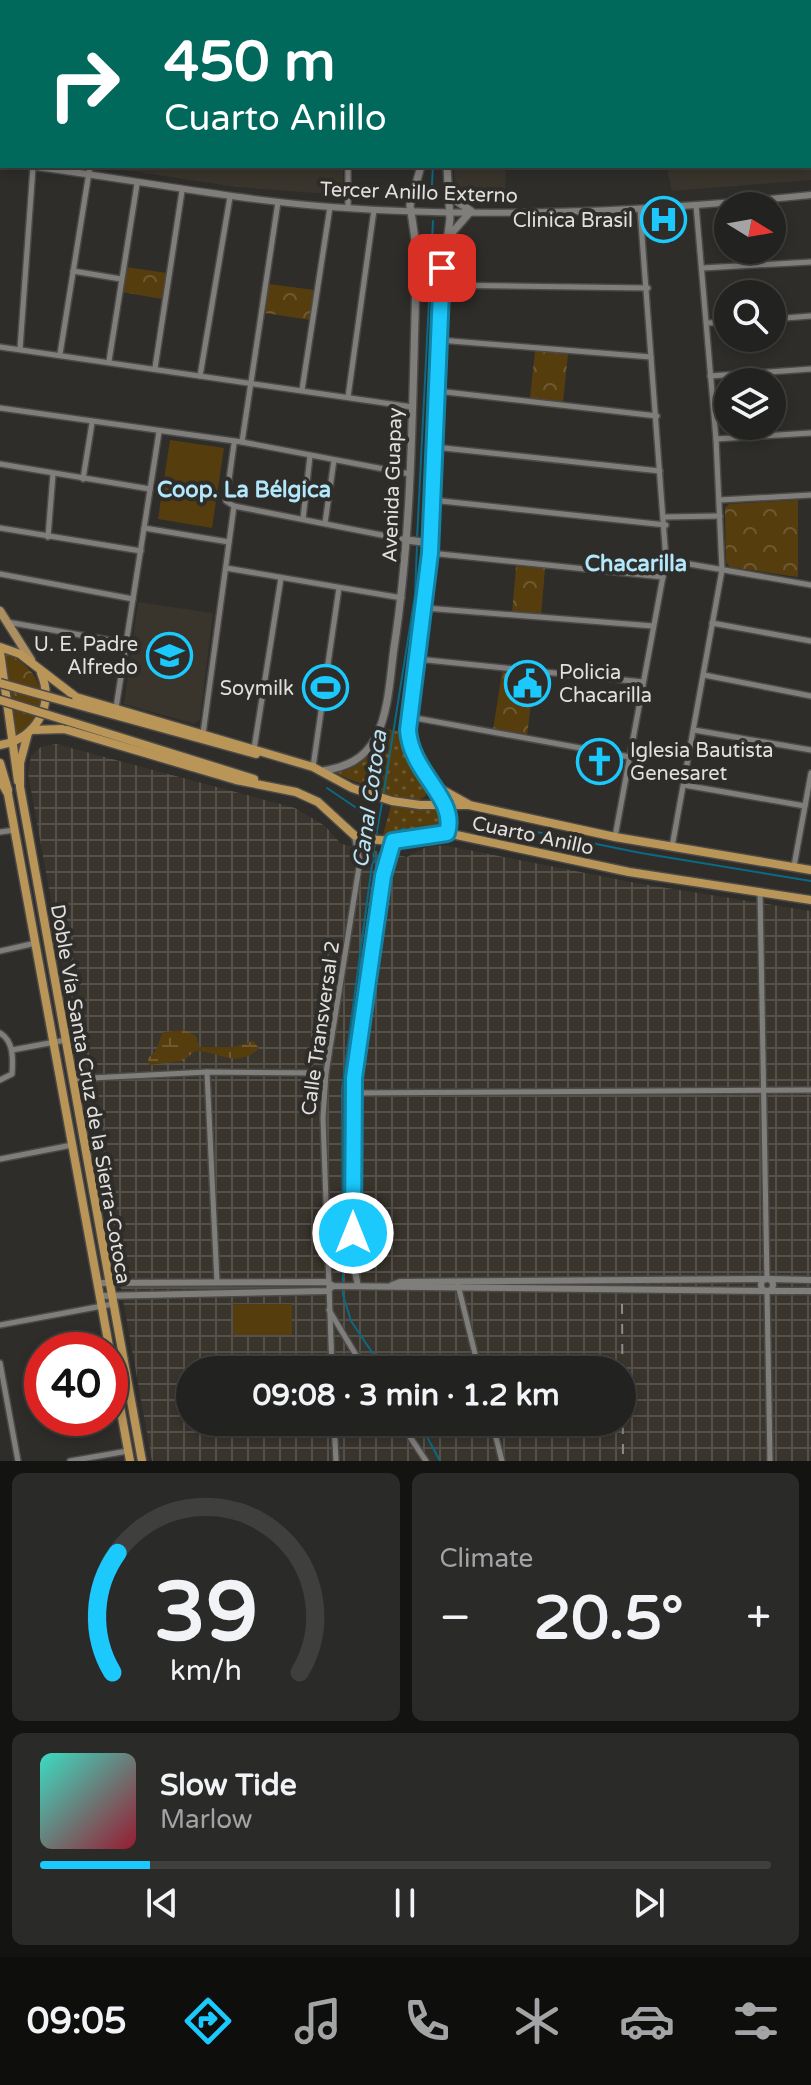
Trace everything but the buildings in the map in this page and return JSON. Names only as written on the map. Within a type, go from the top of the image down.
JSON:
[{"type":"highway","points":[[20,787],[10,743],[0,650],[31,661]]},
{"type":"highway","name":"Cuarto Anillo","points":[[31,661],[74,700],[116,709],[317,769],[392,801],[469,805],[615,837],[811,870]]},
{"type":"highway","name":"Doble Vía Santa Cruz de la Sierra-Cotoca","points":[[39,669],[45,703],[21,757],[20,787],[142,1461]]},
{"type":"highway","points":[[0,683],[74,700],[239,751],[276,757]]},
{"type":"highway","name":"Cuarto Anillo","points":[[0,700],[66,725],[238,772],[318,802],[354,835],[365,839],[393,841],[447,833],[625,871],[811,900]]},
{"type":"highway","points":[[66,725],[57,721],[57,711],[62,703],[74,700]]},
{"type":"highway","points":[[0,745],[30,732],[66,725]]},
{"type":"highway","points":[[0,763],[8,794]]},
{"type":"highway","name":"Doble Vía Santa Cruz de la Sierra-Cotoca","points":[[0,780],[8,794],[15,830],[130,1456]]},
{"type":"highway","points":[[432,784],[469,805]]},
{"type":"main road","name":"Avenida Guapay","points":[[317,769],[348,766],[376,736],[387,696],[410,540],[417,253],[410,209],[420,168]]},
{"type":"main road","name":"Avenida Guapay","points":[[447,168],[451,210],[441,285],[432,500],[427,543],[430,553],[409,717],[412,753],[447,806]]},
{"type":"main road","points":[[447,240],[471,211],[456,200],[448,184]]},
{"type":"main road","points":[[410,540],[427,543]]},
{"type":"main road","points":[[0,611],[31,661]]},
{"type":"main road","points":[[447,806],[450,815],[447,833]]},
{"type":"street","points":[[20,349],[31,168]]},
{"type":"street","name":"Tercer Anillo Externo","points":[[43,168],[182,191],[374,210],[640,209],[811,195]]},
{"type":"street","points":[[60,355],[90,168]]},
{"type":"street","points":[[348,168],[348,208]]},
{"type":"street","points":[[109,361],[137,184]]},
{"type":"street","points":[[155,368],[182,191]]},
{"type":"street","points":[[200,376],[230,197]]},
{"type":"street","points":[[242,442],[278,202]]},
{"type":"street","points":[[696,205],[714,418]]},
{"type":"street","points":[[302,390],[330,207]]},
{"type":"street","points":[[615,837],[666,560],[666,525],[640,209]]},
{"type":"street","points":[[348,397],[374,210]]},
{"type":"street","points":[[703,268],[811,262]]},
{"type":"street","points":[[73,271],[121,279]]},
{"type":"street","points":[[441,285],[648,288]]},
{"type":"street","points":[[786,318],[811,316]]},
{"type":"street","points":[[707,323],[714,323]]},
{"type":"street","points":[[439,340],[651,357]]},
{"type":"street","points":[[0,347],[412,407]]},
{"type":"street","points":[[710,376],[811,369]]},
{"type":"street","points":[[437,391],[657,416]]},
{"type":"street","points":[[0,408],[234,444],[242,442],[410,474]]},
{"type":"street","points":[[83,479],[92,423]]},
{"type":"street","points":[[116,709],[159,432]]},
{"type":"street","points":[[786,435],[811,433]]},
{"type":"street","points":[[672,847],[722,570],[716,440]]},
{"type":"street","points":[[234,444],[226,501],[234,506],[410,540]]},
{"type":"street","points":[[434,447],[660,471]]},
{"type":"street","points":[[303,519],[310,456]]},
{"type":"street","points":[[325,523],[334,460]]},
{"type":"street","points":[[0,464],[150,489]]},
{"type":"street","points":[[48,537],[53,474]]},
{"type":"street","points":[[719,500],[811,495]]},
{"type":"street","points":[[432,500],[666,525]]},
{"type":"street","points":[[203,734],[234,506]]},
{"type":"street","points":[[665,517],[720,516]]},
{"type":"street","points":[[0,528],[141,551]]},
{"type":"street","points":[[144,528],[229,542]]},
{"type":"street","points":[[430,553],[663,577]]},
{"type":"street","points":[[666,560],[811,585]]},
{"type":"street","points":[[226,568],[402,598]]},
{"type":"street","points":[[0,574],[133,599]]},
{"type":"street","points":[[254,749],[281,578]]},
{"type":"street","points":[[317,769],[339,588]]},
{"type":"street","points":[[425,608],[653,626]]},
{"type":"street","points":[[6,622],[126,643]]},
{"type":"street","points":[[712,623],[811,641]]},
{"type":"street","points":[[417,659],[643,682]]},
{"type":"street","points":[[704,675],[811,696]]},
{"type":"street","points":[[409,717],[630,757]]},
{"type":"street","points":[[694,730],[811,750]]},
{"type":"street","points":[[793,868],[811,773]]},
{"type":"street","points":[[684,785],[805,806]]},
{"type":"street","points":[[0,832],[15,830]]},
{"type":"street","name":"Calle Transversal 2","points":[[331,1356],[331,1286],[322,1146],[326,1073],[360,861],[354,835]]},
{"type":"street","name":"Calle Transversal 2","points":[[358,1286],[353,1261],[354,1093],[383,876],[393,841]]},
{"type":"street","points":[[760,892],[767,1279],[773,1284],[767,1291],[770,1461]]},
{"type":"street","points":[[0,951],[36,943]]},
{"type":"street","points":[[0,1033],[5,1035],[12,1050],[12,1074],[0,1080]]},
{"type":"street","points":[[12,1050],[66,1040]]},
{"type":"street","points":[[73,1079],[207,1072],[326,1073]]},
{"type":"street","points":[[207,1072],[217,1282]]},
{"type":"street","points":[[354,1093],[811,1090]]},
{"type":"street","points":[[0,1159],[73,1144]]},
{"type":"street","points":[[98,1283],[358,1286],[521,1279],[811,1280]]},
{"type":"street","points":[[521,1279],[521,1288]]},
{"type":"street","points":[[458,1280],[476,1356]]},
{"type":"street","points":[[563,1280],[563,1288]]},
{"type":"street","points":[[392,1285],[459,1289],[811,1291]]},
{"type":"street","points":[[0,1325],[101,1300],[331,1286]]},
{"type":"street","points":[[329,1309],[357,1356]]},
{"type":"street","points":[[0,1363],[18,1461]]},
{"type":"street","points":[[335,1436],[336,1461]]},
{"type":"street","points":[[409,1436],[426,1461]]},
{"type":"street","points":[[496,1436],[502,1461]]},
{"type":"street","points":[[70,1461],[130,1456]]},
{"type":"shaded area","points":[[111,168],[343,168],[340,195],[236,187]]},
{"type":"shaded area","points":[[453,168],[506,168],[505,200],[475,202],[456,186]]},
{"type":"shaded area","points":[[666,168],[811,168],[811,180],[672,191]]},
{"type":"shaded area","name":"U. E. Padre Alfredo","points":[[138,602],[213,613],[200,719],[194,724],[124,704]]},
{"type":"shaded area","points":[[56,744],[295,808],[325,826],[341,844],[407,857],[430,845],[448,846],[636,883],[811,911],[811,1461],[152,1461],[28,773],[31,756],[41,747]]},
{"type":"green space","points":[[126,267],[167,273],[162,299],[122,292]]},
{"type":"green space","points":[[269,284],[314,290],[310,320],[265,313]]},
{"type":"green space","points":[[535,351],[568,354],[563,402],[530,398]]},
{"type":"green space","points":[[170,440],[224,448],[212,528],[158,519]]},
{"type":"green space","points":[[798,500],[798,577],[730,567],[726,562],[725,508],[729,504]]},
{"type":"green space","points":[[516,566],[545,568],[541,616],[512,614]]},
{"type":"green space","points":[[4,653],[29,670],[41,693],[36,718],[12,737]]},
{"type":"green space","points":[[502,672],[535,675],[527,735],[493,730]]},
{"type":"green space","points":[[384,728],[404,733],[407,756],[426,785],[426,796],[419,800],[390,796],[335,773],[353,767],[366,758]]},
{"type":"green space","points":[[391,806],[436,810],[444,818],[425,830],[383,835]]},
{"type":"green space","points":[[185,1030],[196,1036],[199,1047],[233,1047],[254,1041],[259,1049],[242,1058],[195,1051],[183,1061],[149,1065],[148,1058],[155,1052],[163,1032]]},
{"type":"green space","points":[[233,1304],[292,1304],[292,1335],[233,1335]]},
{"type":"waterway","points":[[431,202],[433,168]]},
{"type":"waterway","name":"Canal Cotoca","points":[[417,539],[433,221]]},
{"type":"waterway","name":"Canal Cotoca","points":[[383,797],[415,595],[417,546]]},
{"type":"waterway","points":[[327,788],[358,809],[377,830]]},
{"type":"waterway","name":"Canal Cotoca","points":[[376,836],[382,803]]},
{"type":"waterway","points":[[472,819],[641,853],[811,881]]},
{"type":"waterway","points":[[393,837],[404,828]]},
{"type":"waterway","name":"Canal Cotoca","points":[[375,842],[342,1090],[343,1295],[351,1321],[375,1356]]},
{"type":"waterway","points":[[373,863],[386,845]]},
{"type":"waterway","name":"Canal Cotoca","points":[[427,1436],[440,1461]]},
{"type":"railway","points":[[622,1304],[623,1461]]},
{"type":"place","name":"Clinica Brasil","points":[[664,220]]},
{"type":"place","name":"U. E. Padre Alfredo","points":[[169,655]]},
{"type":"place","name":"Policia Chacarilla","points":[[528,684]]},
{"type":"place","name":"Soymilk","points":[[325,688]]},
{"type":"place","name":"Iglesia Bautista Genesaret","points":[[599,762]]},
{"type":"district","name":"Coop. La Bélgica","points":[[244,489]]},
{"type":"district","name":"Chacarilla","points":[[636,563]]},
{"type":"route","points":[[353,1233],[354,1078],[383,876],[393,841],[447,833],[450,815],[417,764],[408,730],[430,553],[442,268]]}]
